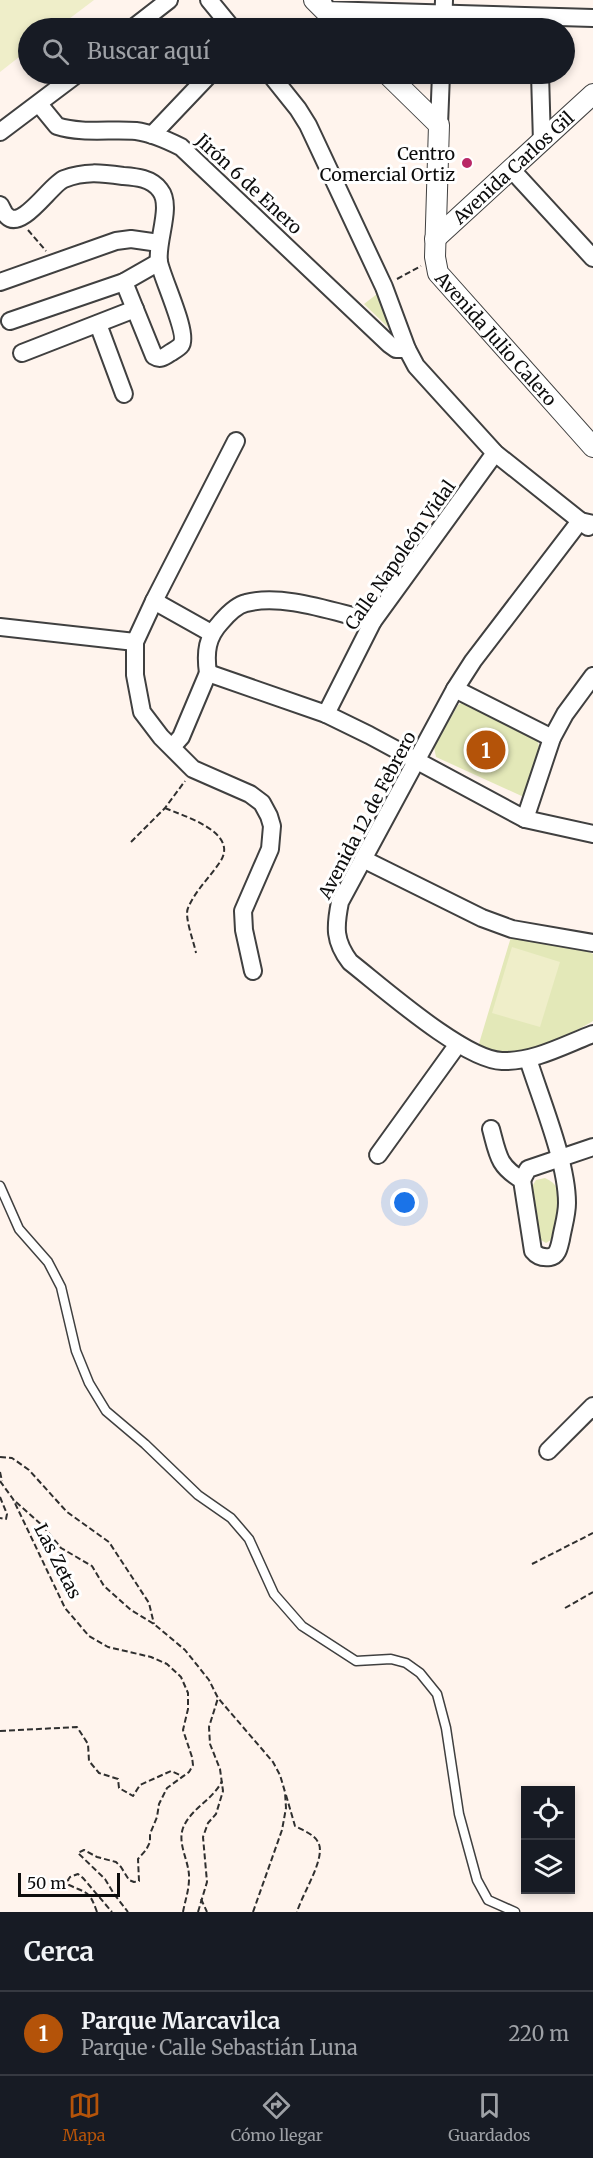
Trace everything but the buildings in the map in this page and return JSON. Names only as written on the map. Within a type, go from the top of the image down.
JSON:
[{"type":"street","points":[[146,18],[169,0]]},
{"type":"street","points":[[209,0],[224,18]]},
{"type":"street","points":[[321,3],[492,18]]},
{"type":"street","points":[[321,3],[334,18]]},
{"type":"street","points":[[575,19],[593,18]]},
{"type":"street","points":[[0,132],[64,84]]},
{"type":"street","points":[[152,135],[200,84]]},
{"type":"street","points":[[279,84],[308,125],[384,287],[407,349],[416,366],[495,453],[588,525]]},
{"type":"street","points":[[397,84],[439,125]]},
{"type":"street","name":"Avenida Julio Calero","points":[[441,84],[435,239],[438,273],[593,447]]},
{"type":"street","points":[[540,84],[542,142]]},
{"type":"street","name":"Avenida Carlos Gil","points":[[435,239],[593,94]]},
{"type":"street","name":"Jirón 6 de Enero","points":[[39,104],[52,123],[62,128],[138,132],[152,135],[165,139],[194,157],[389,344],[396,349],[407,349]]},
{"type":"street","points":[[512,170],[593,258]]},
{"type":"street","points":[[0,205],[6,216],[19,219],[61,180],[87,172],[148,180],[161,191],[165,204],[159,243],[159,261],[180,323],[183,339],[181,345],[164,357],[154,356],[124,282]]},
{"type":"street","points":[[0,282],[122,239],[159,243]]},
{"type":"street","points":[[10,321],[124,282],[159,261]]},
{"type":"street","points":[[22,353],[135,309]]},
{"type":"street","points":[[98,324],[124,394]]},
{"type":"street","points":[[236,441],[135,642],[135,675],[142,711],[161,737],[193,769],[250,794],[262,803],[269,816],[272,826],[270,849],[243,911],[244,930],[253,971]]},
{"type":"street","name":"Calle Napoleón Vidal","points":[[326,714],[373,621],[495,453]]},
{"type":"street","name":"Avenida 12 de Febrero","points":[[588,525],[473,661],[455,689],[340,902],[335,925],[342,952],[350,962],[469,1052],[500,1062],[528,1059],[593,1034]]},
{"type":"street","points":[[172,747],[181,737],[208,673],[207,658],[211,633],[227,615],[244,603],[269,600],[288,602],[373,621]]},
{"type":"street","points":[[154,601],[211,633]]},
{"type":"street","points":[[0,627],[135,642]]},
{"type":"street","points":[[208,673],[326,714],[525,819],[593,834]]},
{"type":"street","points":[[525,819],[552,738],[565,714],[593,676]]},
{"type":"street","points":[[455,689],[552,738]]},
{"type":"street","points":[[363,859],[482,918],[512,928],[593,943]]},
{"type":"street","points":[[378,1155],[458,1044]]},
{"type":"street","points":[[528,1059],[560,1159],[567,1201],[556,1254],[553,1257],[536,1255],[533,1251],[522,1180],[524,1173],[528,1169],[560,1159],[593,1147]]},
{"type":"street","points":[[491,1129],[501,1162],[507,1171],[522,1180]]},
{"type":"street","points":[[548,1451],[592,1408]]},
{"type":"lane","points":[[0,1186],[19,1229],[48,1262],[61,1287],[76,1351],[89,1383],[106,1411],[145,1444],[198,1495],[231,1518],[249,1539],[274,1594],[302,1626],[356,1661],[391,1659],[406,1663],[420,1673],[437,1694],[446,1728],[459,1814],[477,1880],[488,1900],[515,1912]]},
{"type":"path","points":[[19,219],[56,263]]},
{"type":"path","points":[[390,283],[423,265]]},
{"type":"path","points":[[131,842],[165,808],[193,769]]},
{"type":"path","points":[[165,808],[208,826],[220,837],[224,847],[224,856],[187,909],[196,953]]},
{"type":"path","points":[[0,1457],[12,1458],[30,1470],[67,1512],[109,1542],[149,1603],[154,1624]]},
{"type":"path","name":"Las Zetas","points":[[0,1472],[1,1481],[13,1500],[65,1608],[88,1636],[108,1647],[167,1664],[181,1677],[189,1699],[183,1736],[193,1762],[189,1772],[183,1776]]},
{"type":"path","name":"Las Zetas","points":[[0,1497],[7,1515],[6,1520],[0,1518]]},
{"type":"path","points":[[13,1500],[43,1526],[61,1548],[92,1566],[104,1586],[131,1610],[154,1624],[185,1650],[209,1680],[218,1698],[273,1762],[280,1775],[295,1826],[317,1840],[320,1847],[321,1855],[317,1867],[302,1896],[297,1912]]},
{"type":"path","points":[[532,1564],[593,1533]]},
{"type":"path","points":[[565,1608],[593,1592]]},
{"type":"path","points":[[198,1912],[207,1882],[203,1838],[208,1823],[216,1815],[223,1791],[220,1769],[210,1744],[209,1727],[218,1698]]},
{"type":"path","points":[[0,1731],[77,1727],[88,1744],[89,1761],[99,1773],[118,1779],[119,1788],[133,1796],[140,1785],[171,1771],[183,1776]]},
{"type":"path","points":[[128,1912],[105,1879],[78,1853],[84,1850],[116,1862],[129,1880],[139,1881],[138,1859],[150,1842],[150,1834],[157,1817],[159,1804],[167,1788],[183,1776]]},
{"type":"path","points":[[183,1912],[189,1879],[182,1846],[182,1832],[187,1820],[217,1791],[222,1780]]},
{"type":"path","points":[[253,1912],[282,1830],[285,1792]]},
{"type":"path","points":[[97,1912],[87,1893],[81,1888],[69,1885],[69,1877],[78,1875],[83,1878],[112,1912]]},
{"type":"path","points":[[201,1899],[207,1912]]},
{"type":"green space","points":[[0,0],[94,0],[70,18],[18,18],[18,58],[0,72]]},
{"type":"green space","points":[[377,294],[391,330],[364,304]]},
{"type":"green space","points":[[463,702],[536,736],[539,746],[530,795],[526,798],[436,757],[434,747],[458,705]]},
{"type":"green space","points":[[511,937],[585,950],[593,954],[593,1021],[560,1038],[519,1052],[496,1053],[478,1047]]},
{"type":"green space","points":[[512,947],[560,962],[540,1027],[492,1013]]},
{"type":"green space","points":[[545,1178],[558,1189],[561,1203],[556,1237],[546,1243],[539,1239],[531,1188],[536,1180]]},
{"type":"place","name":"Centro Comercial Ortiz","points":[[467,163]]},
{"type":"place","name":"Parque Marcavilca","points":[[486,750]]}]
